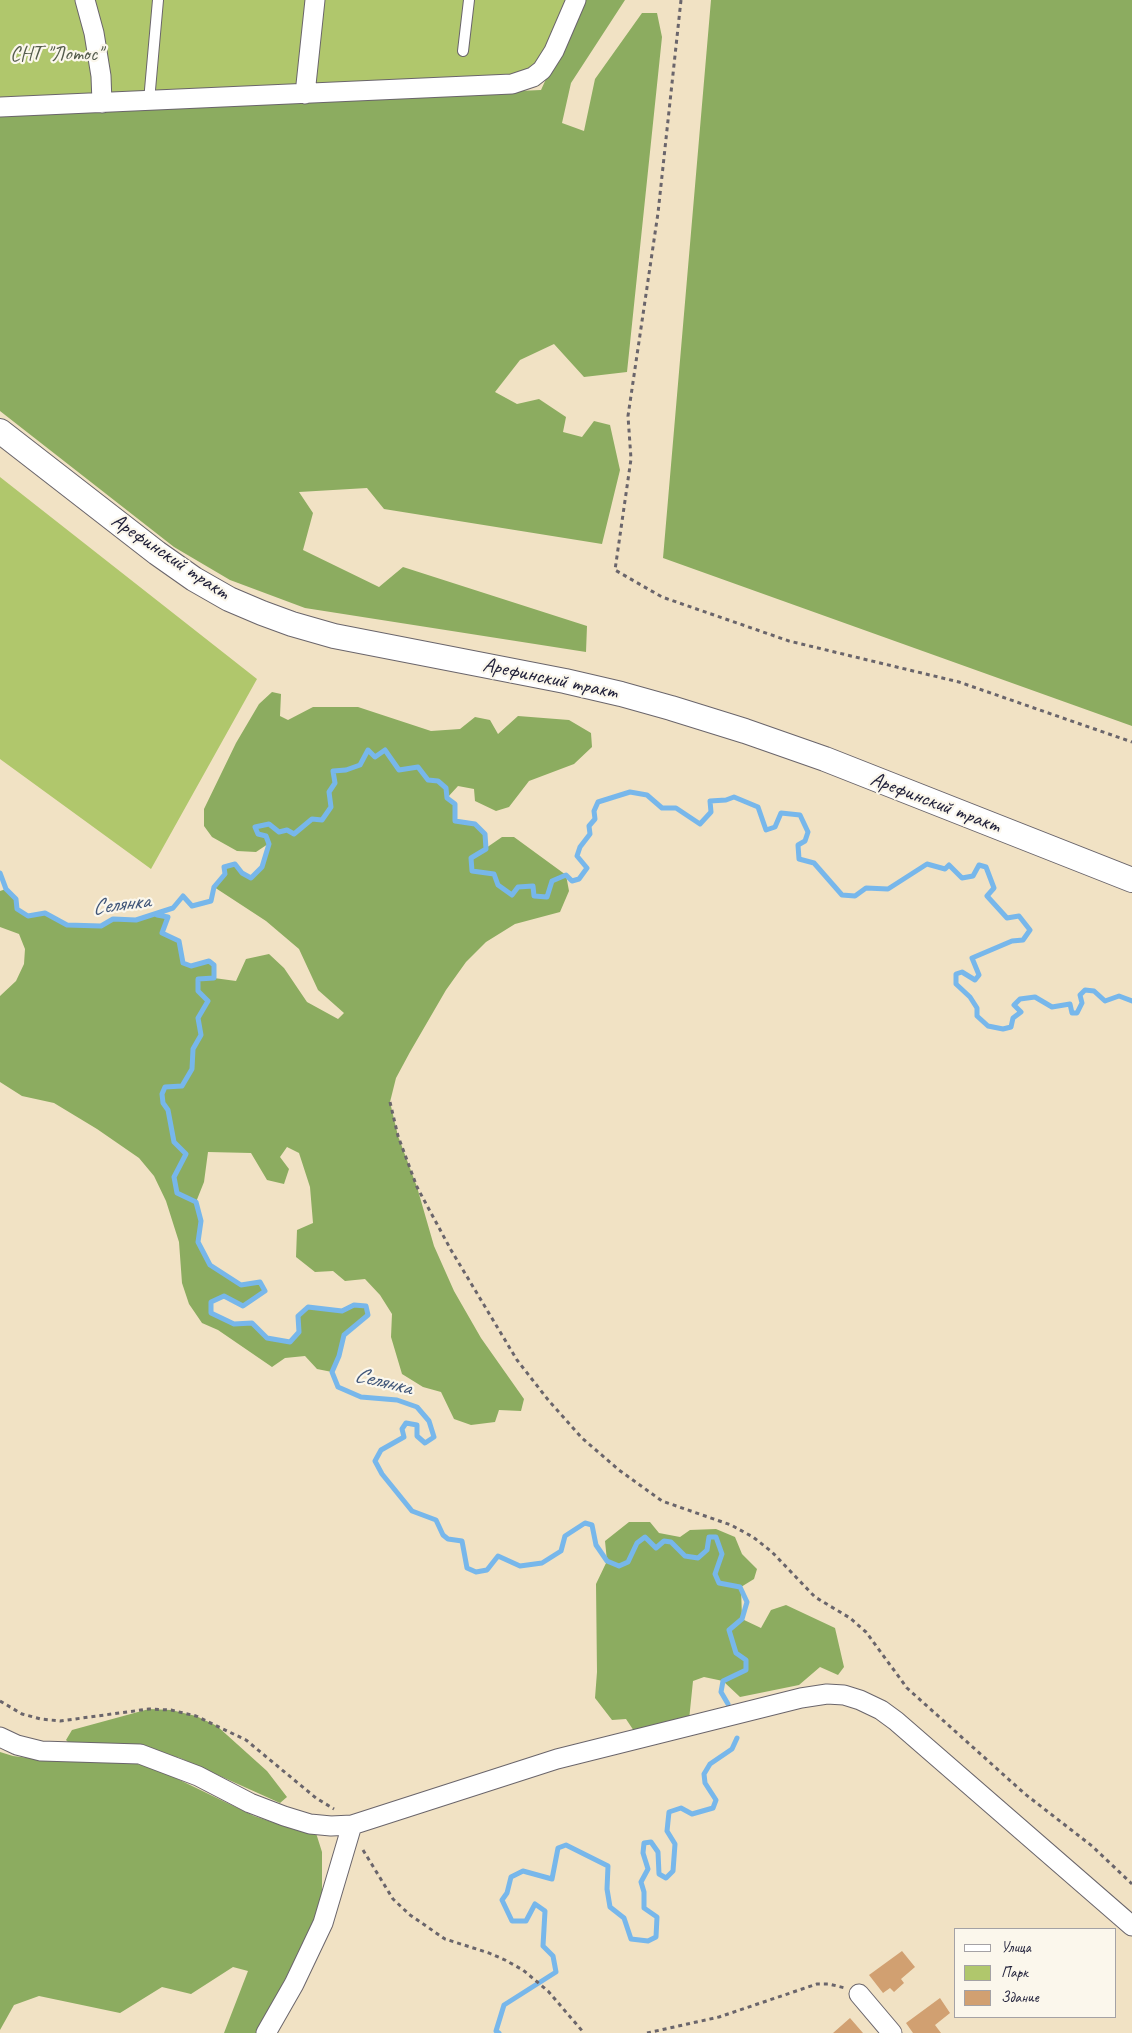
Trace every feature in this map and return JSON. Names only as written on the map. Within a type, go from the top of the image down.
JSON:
[{"type":"street","points":[[85,0],[98,59],[102,103]]},
{"type":"street","points":[[305,94],[315,0]]},
{"type":"street","points":[[0,107],[495,86],[524,81],[533,77],[548,62],[576,0]]},
{"type":"street","name":"Арефинский тракт","points":[[0,431],[157,553],[194,579],[229,599],[262,613],[334,636],[575,683],[680,711],[825,759],[1132,880]]},
{"type":"street","points":[[0,1736],[17,1745],[41,1751],[140,1754],[198,1776],[250,1803],[284,1816],[310,1824],[352,1825],[557,1759],[801,1698],[827,1694],[844,1695],[881,1710],[896,1721],[1132,1926]]},
{"type":"street","points":[[266,2033],[294,1984],[323,1923],[352,1825]]},
{"type":"street","points":[[859,1994],[892,2033]]},
{"type":"lane","points":[[150,101],[158,0]]},
{"type":"lane","points":[[463,51],[469,0]]},
{"type":"path","points":[[681,0],[658,213],[628,416],[630,459],[615,570],[662,597],[789,641],[959,682],[1132,742]]},
{"type":"path","points":[[390,1102],[398,1136],[417,1187],[451,1250],[517,1360],[549,1401],[582,1438],[618,1470],[662,1501],[731,1525],[753,1537],[772,1552],[815,1597],[850,1618],[866,1632],[907,1688],[1026,1794],[1092,1846],[1132,1884]]},
{"type":"path","points":[[0,1701],[22,1714],[60,1721],[149,1709],[171,1710],[196,1716],[246,1740],[316,1798],[329,1806]]},
{"type":"path","points":[[352,1825],[366,1856],[392,1899],[410,1915],[445,1939],[497,1956],[523,1970],[548,1991],[584,2033]]},
{"type":"path","points":[[647,2033],[719,2017],[817,1984],[843,1986],[859,1994]]},
{"type":"green space","name":"СНТ \"Лотос\"","points":[[0,0],[582,0],[539,86],[0,111]]},
{"type":"green space","points":[[582,0],[625,0],[571,83],[562,123],[584,131],[595,79],[642,13],[657,13],[662,37],[627,372],[584,377],[554,344],[520,360],[495,392],[517,404],[539,399],[566,417],[563,432],[582,437],[594,421],[610,425],[620,470],[602,544],[384,509],[367,488],[299,492],[313,513],[303,550],[379,587],[403,567],[587,626],[586,652],[305,608],[230,580],[174,547],[0,411],[0,114],[541,90]]},
{"type":"green space","points":[[711,0],[1132,0],[1132,726],[663,558]]},
{"type":"green space","points":[[0,477],[257,679],[151,869],[0,759]]},
{"type":"green space","points":[[272,692],[281,694],[280,716],[288,720],[313,707],[358,707],[431,731],[460,729],[475,717],[490,720],[498,734],[518,716],[569,720],[591,733],[592,747],[574,764],[529,781],[509,807],[496,811],[475,801],[474,789],[458,786],[447,798],[455,804],[455,820],[475,824],[485,834],[486,848],[502,837],[514,837],[566,875],[569,891],[560,912],[515,924],[486,942],[466,962],[446,990],[410,1052],[396,1078],[390,1102],[398,1136],[417,1187],[434,1246],[454,1291],[481,1338],[524,1399],[521,1411],[499,1410],[495,1422],[471,1425],[454,1419],[441,1392],[423,1387],[402,1374],[391,1337],[392,1314],[380,1295],[365,1279],[345,1281],[333,1271],[315,1272],[296,1257],[297,1230],[313,1223],[310,1187],[299,1153],[287,1147],[280,1157],[289,1169],[284,1184],[267,1180],[251,1153],[208,1152],[204,1182],[196,1202],[201,1221],[198,1242],[210,1265],[241,1285],[260,1282],[265,1291],[243,1306],[224,1296],[211,1302],[211,1313],[234,1324],[252,1323],[267,1338],[290,1342],[299,1332],[298,1316],[308,1307],[342,1311],[354,1305],[366,1306],[368,1315],[344,1335],[339,1356],[332,1372],[317,1369],[305,1356],[285,1358],[272,1367],[218,1330],[202,1323],[189,1304],[182,1283],[179,1242],[166,1201],[154,1176],[139,1158],[97,1129],[54,1103],[22,1096],[0,1082],[0,996],[16,981],[24,964],[25,949],[19,934],[0,927],[0,891],[6,889],[16,899],[17,909],[28,916],[45,913],[67,925],[101,926],[113,919],[136,920],[156,914],[168,917],[162,933],[179,941],[183,963],[191,966],[209,961],[214,965],[214,978],[236,981],[246,959],[269,954],[284,968],[307,1002],[338,1019],[344,1013],[318,990],[299,949],[266,921],[214,887],[225,874],[224,867],[235,864],[242,873],[251,878],[262,866],[268,844],[256,852],[237,851],[212,837],[204,826],[204,809],[236,743],[259,704]]},
{"type":"green space","points":[[629,1522],[650,1522],[659,1533],[680,1537],[690,1530],[716,1529],[735,1537],[742,1554],[757,1569],[754,1579],[741,1587],[742,1619],[761,1628],[771,1610],[786,1605],[835,1628],[844,1667],[838,1675],[820,1667],[799,1685],[740,1697],[723,1681],[704,1677],[693,1681],[689,1720],[634,1731],[626,1719],[612,1720],[595,1698],[597,1672],[596,1584],[607,1561],[605,1541]]},
{"type":"green space","points":[[149,1709],[171,1710],[196,1716],[217,1726],[267,1771],[287,1797],[280,1803],[180,1758],[143,1748],[71,1745],[66,1740],[72,1730]]},
{"type":"green space","points":[[0,1752],[13,1756],[53,1761],[124,1761],[155,1768],[254,1816],[296,1830],[316,1833],[322,1852],[322,1894],[315,1922],[257,2033],[224,2033],[248,1971],[233,1967],[191,1994],[162,1987],[120,2013],[39,1996],[14,2005],[0,2030]]},
{"type":"building","points":[[902,1951],[915,1967],[901,1979],[904,1983],[894,1992],[890,1988],[883,1993],[869,1975]]},
{"type":"building","points":[[940,1998],[950,2013],[935,2025],[941,2033],[913,2033],[906,2023]]},
{"type":"building","points":[[850,2018],[863,2033],[833,2033]]},
{"type":"waterway","points":[[0,873],[6,889],[16,899],[17,909],[28,916],[45,913],[67,925],[101,926],[113,919],[136,920],[173,908],[183,896],[192,906],[211,901],[214,887],[225,874],[224,867],[235,864],[242,873],[251,878],[262,867],[269,844],[266,836],[258,834],[255,827],[269,824],[279,832],[287,830],[294,834],[312,819],[322,820],[331,807],[329,792],[335,783],[333,771],[346,770],[360,765],[368,750],[375,757],[385,750],[399,770],[418,767],[428,780],[438,781],[446,788],[447,798],[455,804],[455,821],[475,824],[485,834],[486,849],[471,858],[472,871],[494,874],[498,885],[512,895],[518,887],[533,886],[534,896],[547,897],[552,881],[566,875],[572,881],[579,879],[587,868],[577,856],[580,847],[590,834],[589,826],[595,819],[594,811],[598,802],[630,792],[647,795],[662,808],[676,808],[700,824],[711,812],[710,801],[726,800],[734,797],[758,807],[766,830],[775,827],[781,813],[800,815],[808,832],[805,841],[798,845],[799,859],[814,863],[842,895],[855,896],[866,888],[888,889],[927,864],[945,869],[949,865],[962,878],[973,876],[979,865],[986,867],[994,888],[987,896],[1007,918],[1019,916],[1030,930],[1023,940],[1012,941],[972,958],[979,975],[975,980],[962,972],[956,974],[956,984],[970,997],[977,1008],[977,1016],[988,1026],[1003,1029],[1011,1027],[1013,1018],[1021,1012],[1014,1005],[1020,999],[1035,997],[1052,1007],[1070,1004],[1072,1013],[1077,1013],[1082,1003],[1080,995],[1085,990],[1094,991],[1105,1001],[1119,996],[1132,1001]]},
{"type":"waterway","name":"Селянка","points":[[157,915],[168,917],[162,933],[179,941],[183,963],[191,966],[209,961],[214,965],[214,978],[198,979],[198,991],[208,1001],[198,1018],[201,1035],[193,1049],[192,1069],[182,1086],[165,1087],[162,1094],[163,1103],[168,1110],[174,1142],[186,1154],[174,1177],[177,1193],[196,1202],[201,1221],[198,1242],[210,1265],[241,1285],[260,1282],[265,1291],[243,1306],[224,1296],[211,1302],[211,1313],[234,1324],[252,1323],[267,1338],[290,1342],[299,1332],[298,1316],[308,1307],[342,1311],[354,1305],[366,1306],[368,1315],[344,1335],[339,1356],[332,1372],[338,1387],[361,1397],[397,1400],[417,1407],[429,1421],[434,1437],[425,1443],[417,1436],[417,1425],[406,1423],[402,1429],[404,1437],[381,1450],[375,1461],[382,1474],[412,1511],[436,1520],[443,1535],[448,1539],[462,1541],[467,1568],[476,1572],[487,1570],[498,1556],[520,1566],[542,1563],[561,1551],[565,1536],[585,1523],[592,1525],[596,1545],[607,1561],[619,1566],[628,1562],[637,1543],[645,1537],[656,1548],[664,1541],[671,1542],[685,1556],[698,1558],[707,1550],[709,1537],[716,1537],[722,1554],[715,1574],[719,1583],[740,1587],[747,1602],[742,1619],[729,1630],[736,1653],[746,1660],[746,1670],[723,1681],[721,1692],[728,1704]]},
{"type":"waterway","name":"Селянка","points":[[499,2033],[496,2031],[504,2005],[556,1972],[553,1956],[543,1946],[545,1911],[535,1904],[526,1921],[512,1921],[502,1900],[507,1893],[511,1877],[523,1871],[552,1879],[558,1848],[566,1845],[608,1866],[607,1889],[610,1907],[624,1918],[631,1939],[648,1941],[656,1937],[657,1917],[644,1908],[644,1892],[641,1882],[648,1869],[643,1853],[644,1843],[651,1842],[658,1852],[659,1874],[666,1878],[673,1871],[675,1844],[667,1831],[669,1812],[681,1808],[692,1814],[713,1808],[716,1800],[705,1783],[704,1774],[710,1764],[732,1749],[737,1738]]}]
